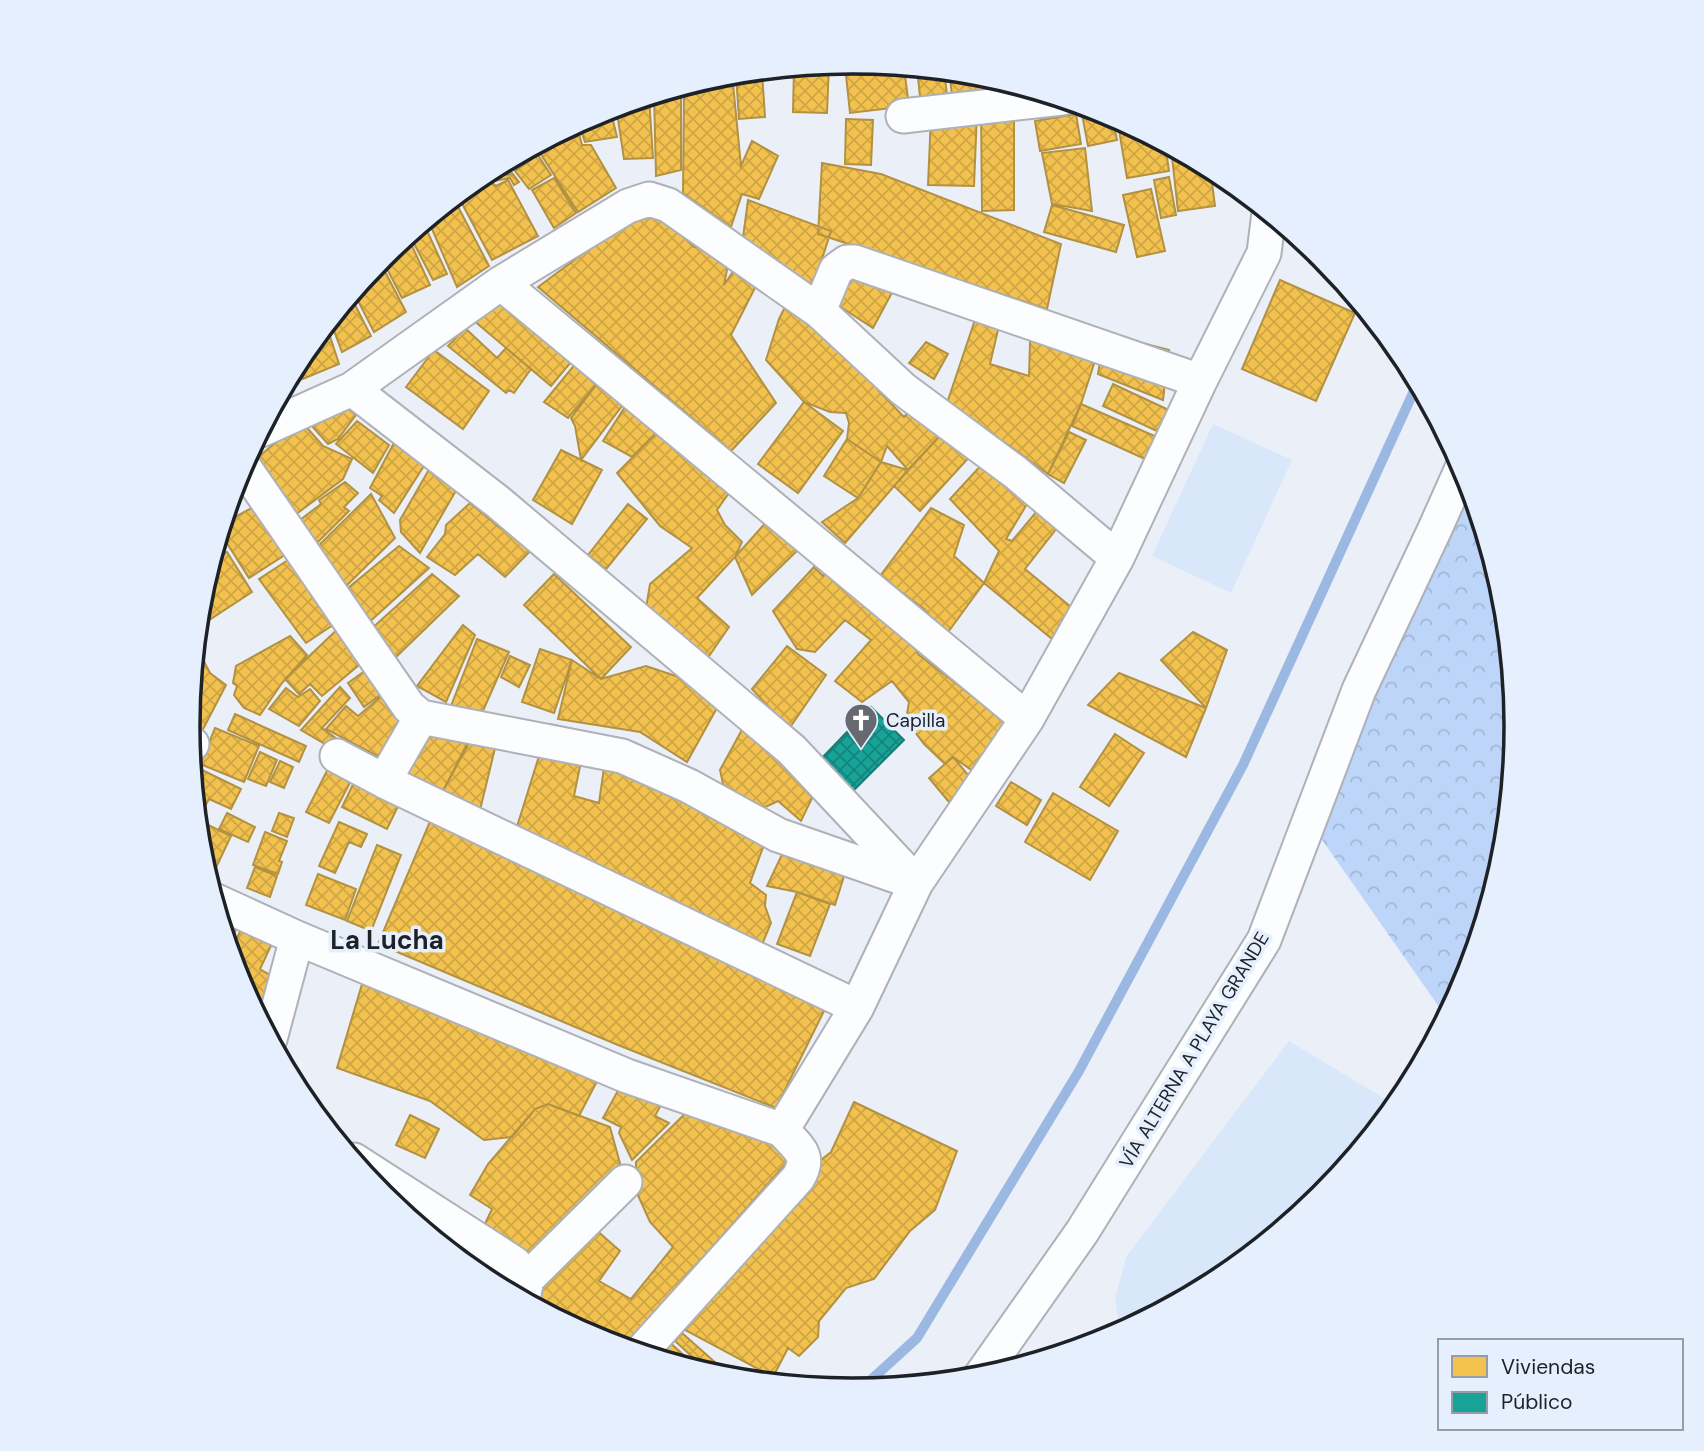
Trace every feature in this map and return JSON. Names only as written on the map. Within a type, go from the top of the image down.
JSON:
[{"type":"street","points":[[903,116],[1039,101]]},
{"type":"street","points":[[274,424],[352,389],[501,283],[628,205],[649,199],[668,205],[819,311],[903,389],[1015,472],[1118,558]]},
{"type":"street","points":[[782,1130],[857,1007],[916,883],[1027,719],[1118,558],[1200,380],[1264,253],[1268,223]]},
{"type":"street","points":[[819,311],[836,270],[847,262],[855,262],[1200,380]]},
{"type":"street","points":[[501,283],[1027,719]]},
{"type":"street","points":[[352,389],[498,502],[792,751],[916,883]]},
{"type":"street","points":[[250,476],[401,696],[421,717],[622,756],[689,786],[778,835],[916,883]]},
{"type":"street","name":"VÍA ALTERNA A PLAYA GRANDE","points":[[990,1362],[1082,1233],[1264,940],[1359,690],[1456,482]]},
{"type":"street","points":[[384,781],[421,717]]},
{"type":"street","points":[[337,756],[857,1007]]},
{"type":"street","points":[[226,905],[297,938],[627,1076],[782,1130],[804,1155],[805,1166],[798,1178],[648,1345]]},
{"type":"street","points":[[273,1026],[297,938]]},
{"type":"street","points":[[384,1180],[514,1264],[525,1289],[625,1182]]},
{"type":"shaded area","points":[[1213,424],[1292,460],[1231,593],[1152,556]]},
{"type":"shaded area","points":[[1289,1041],[1386,1099],[1342,1155],[1282,1216],[1214,1268],[1118,1320],[1115,1299],[1126,1257]]},
{"type":"green space","points":[[1459,489],[1482,557],[1498,640],[1503,683],[1503,768],[1491,853],[1482,894],[1469,935],[1440,1008],[1309,821]]},
{"type":"building: Viviendas","points":[[829,75],[827,113],[793,112],[794,76]]},
{"type":"building: Viviendas","points":[[846,75],[905,76],[909,106],[850,113]]},
{"type":"building: Viviendas","points":[[918,77],[945,80],[948,103],[921,106]]},
{"type":"building: Viviendas","points":[[763,80],[765,117],[739,119],[737,84]]},
{"type":"building: Viviendas","points":[[950,81],[986,88],[987,99],[953,103]]},
{"type":"building: Viviendas","points":[[733,85],[741,166],[752,141],[778,156],[759,199],[742,194],[731,227],[683,193],[684,96]]},
{"type":"building: Viviendas","points":[[988,88],[1004,92],[989,94]]},
{"type":"building: Viviendas","points":[[681,97],[681,170],[656,176],[654,104]]},
{"type":"building: Viviendas","points":[[650,106],[653,158],[624,159],[618,117]]},
{"type":"building: Viviendas","points":[[981,110],[1014,110],[1014,210],[982,211]]},
{"type":"building: Viviendas","points":[[977,113],[974,186],[928,185],[931,116]]},
{"type":"building: Viviendas","points":[[1076,114],[1081,144],[1040,151],[1035,121]]},
{"type":"building: Viviendas","points":[[1082,116],[1115,129],[1117,140],[1088,146]]},
{"type":"building: Viviendas","points":[[613,119],[617,137],[585,142],[582,133]]},
{"type":"building: Viviendas","points":[[846,119],[873,120],[871,165],[845,164]]},
{"type":"building: Viviendas","points":[[1119,131],[1167,155],[1169,171],[1127,178]]},
{"type":"building: Viviendas","points":[[579,134],[582,145],[591,145],[616,188],[578,212],[540,153]]},
{"type":"building: Viviendas","points":[[1085,148],[1092,211],[1052,204],[1042,153]]},
{"type":"building: Viviendas","points":[[538,155],[551,175],[529,189],[515,171]]},
{"type":"building: Viviendas","points":[[1172,158],[1212,182],[1215,206],[1178,211]]},
{"type":"building: Viviendas","points":[[822,163],[881,174],[1061,244],[1047,309],[818,234]]},
{"type":"building: Viviendas","points":[[506,173],[512,173],[519,182],[514,185],[510,178],[495,181]]},
{"type":"building: Viviendas","points":[[1169,177],[1176,215],[1161,218],[1154,180]]},
{"type":"building: Viviendas","points":[[554,178],[576,213],[554,228],[532,190]]},
{"type":"building: Viviendas","points":[[508,180],[538,236],[492,260],[462,203],[491,182],[496,186]]},
{"type":"building: Viviendas","points":[[1151,189],[1165,251],[1137,257],[1123,195]]},
{"type":"building: Viviendas","points":[[748,200],[831,231],[812,290],[742,245]]},
{"type":"building: Viviendas","points":[[1052,205],[1124,225],[1116,252],[1044,232]]},
{"type":"building: Viviendas","points":[[458,206],[489,266],[457,287],[432,229]]},
{"type":"building: Viviendas","points":[[660,215],[694,247],[731,249],[724,285],[742,258],[763,272],[731,335],[776,403],[731,451],[538,287],[623,224]]},
{"type":"building: Viviendas","points":[[427,231],[447,274],[433,280],[414,243]]},
{"type":"building: Viviendas","points":[[412,245],[430,285],[402,298],[387,269]]},
{"type":"building: Viviendas","points":[[860,251],[902,274],[873,328],[833,302]]},
{"type":"building: Viviendas","points":[[385,271],[406,312],[374,332],[358,301]]},
{"type":"building: Viviendas","points":[[1280,280],[1355,313],[1316,401],[1242,369]]},
{"type":"building: Viviendas","points":[[503,290],[581,350],[551,386],[473,320]]},
{"type":"building: Viviendas","points":[[789,299],[884,372],[878,390],[904,417],[919,401],[947,428],[908,470],[887,446],[881,462],[847,439],[849,423],[846,413],[830,412],[804,402],[766,360],[779,319]]},
{"type":"building: Viviendas","points":[[355,305],[371,336],[342,352],[334,330]]},
{"type":"building: Viviendas","points":[[980,305],[1002,313],[990,364],[1029,376],[1031,310],[1104,333],[1081,404],[1048,474],[1010,446],[946,406]]},
{"type":"building: Viviendas","points":[[465,328],[497,358],[506,348],[531,369],[514,393],[509,390],[506,393],[448,346]]},
{"type":"building: Viviendas","points":[[1104,333],[1169,350],[1163,400],[1098,374]]},
{"type":"building: Viviendas","points":[[330,336],[339,364],[303,379],[302,375]]},
{"type":"building: Viviendas","points":[[926,342],[948,354],[934,379],[909,363]]},
{"type":"building: Viviendas","points":[[434,350],[489,391],[463,429],[406,387]]},
{"type":"building: Viviendas","points":[[581,357],[603,376],[568,418],[544,402]]},
{"type":"building: Viviendas","points":[[603,376],[631,394],[581,460],[571,418]]},
{"type":"building: Viviendas","points":[[1113,384],[1171,411],[1161,433],[1103,406]]},
{"type":"building: Viviendas","points":[[630,399],[668,421],[632,457],[603,441]]},
{"type":"building: Viviendas","points":[[339,402],[356,415],[338,439],[328,444],[310,424]]},
{"type":"building: Viviendas","points":[[804,402],[843,431],[798,493],[758,464]]},
{"type":"building: Viviendas","points":[[1081,404],[1157,437],[1147,460],[1072,426]]},
{"type":"building: Viviendas","points":[[301,421],[323,446],[352,459],[343,479],[291,518],[256,462]]},
{"type":"building: Viviendas","points":[[357,421],[389,445],[373,473],[336,444]]},
{"type":"building: Viviendas","points":[[668,421],[738,480],[717,510],[725,525],[742,542],[735,557],[697,598],[729,627],[705,662],[646,608],[650,584],[692,548],[660,526],[617,473]]},
{"type":"building: Viviendas","points":[[947,428],[973,453],[920,511],[894,486]]},
{"type":"building: Viviendas","points":[[1069,432],[1086,440],[1064,483],[1048,474]]},
{"type":"building: Viviendas","points":[[847,439],[881,462],[858,498],[824,476]]},
{"type":"building: Viviendas","points":[[395,441],[427,461],[394,513],[379,500],[382,496],[370,488]]},
{"type":"building: Viviendas","points":[[561,450],[602,470],[572,524],[533,500]]},
{"type":"building: Viviendas","points":[[985,461],[1036,489],[1006,539],[1012,541],[1047,499],[1064,519],[1025,569],[1071,607],[1052,639],[984,583],[999,551],[950,499]]},
{"type":"building: Viviendas","points":[[881,462],[908,470],[845,543],[822,522],[858,498]]},
{"type":"building: Viviendas","points":[[431,466],[458,487],[420,553],[401,532],[400,520]]},
{"type":"building: Viviendas","points":[[345,482],[358,493],[344,507],[349,511],[312,548],[296,523],[321,504],[319,500]]},
{"type":"building: Viviendas","points":[[371,494],[395,538],[343,589],[310,554]]},
{"type":"building: Viviendas","points":[[470,503],[500,528],[509,519],[538,543],[505,577],[478,554],[455,575],[427,557],[445,534],[446,525]]},
{"type":"building: Viviendas","points":[[259,504],[288,553],[249,578],[227,542],[235,517]]},
{"type":"building: Viviendas","points":[[628,504],[647,519],[606,569],[588,555]]},
{"type":"building: Viviendas","points":[[931,508],[964,525],[954,556],[984,583],[946,635],[924,609],[880,576]]},
{"type":"building: Viviendas","points":[[776,511],[809,539],[752,595],[735,557]]},
{"type":"building: Viviendas","points":[[399,546],[429,568],[366,625],[342,593]]},
{"type":"building: Viviendas","points":[[227,552],[252,592],[209,620],[213,598],[223,554]]},
{"type":"building: Viviendas","points":[[291,558],[336,623],[306,643],[259,579]]},
{"type":"building: Viviendas","points":[[835,560],[908,633],[918,654],[1006,722],[977,774],[953,757],[945,764],[924,744],[906,720],[909,702],[892,681],[862,702],[835,681],[871,640],[845,620],[815,652],[797,649],[773,611],[814,567],[823,576]]},
{"type":"building: Viviendas","points":[[432,574],[459,596],[395,658],[370,630]]},
{"type":"building: Viviendas","points":[[554,574],[631,647],[601,679],[524,605]]},
{"type":"building: Viviendas","points":[[343,624],[370,656],[322,696],[310,684],[299,694],[285,679]]},
{"type":"building: Viviendas","points":[[463,625],[475,635],[446,702],[417,686]]},
{"type":"building: Viviendas","points":[[1193,632],[1227,650],[1206,708],[1161,660]]},
{"type":"building: Viviendas","points":[[290,636],[307,655],[282,683],[260,715],[244,708],[234,695],[237,686],[233,683],[236,666]]},
{"type":"building: Viviendas","points":[[477,639],[509,652],[482,713],[451,706]]},
{"type":"building: Viviendas","points":[[787,646],[826,675],[789,729],[752,689]]},
{"type":"building: Viviendas","points":[[540,649],[572,660],[554,713],[522,702]]},
{"type":"building: Viviendas","points":[[510,656],[530,665],[519,687],[501,677]]},
{"type":"building: Viviendas","points":[[572,660],[601,679],[646,666],[688,680],[722,699],[687,762],[640,732],[558,719]]},
{"type":"building: Viviendas","points":[[204,661],[210,673],[226,685],[200,735]]},
{"type":"building: Viviendas","points":[[373,665],[391,687],[364,707],[348,683]]},
{"type":"building: Viviendas","points":[[1119,673],[1206,708],[1186,757],[1088,705]]},
{"type":"building: Viviendas","points":[[340,687],[350,698],[322,728],[337,739],[332,748],[301,730]]},
{"type":"building: Viviendas","points":[[286,688],[298,697],[310,689],[320,701],[299,726],[269,709]]},
{"type":"building: Viviendas","points":[[389,690],[415,721],[377,756],[326,729],[346,706],[358,716]]},
{"type":"building: Viviendas","points":[[235,714],[306,746],[299,762],[228,730]]},
{"type":"building: Viviendas","points":[[750,715],[826,769],[801,821],[778,801],[755,812],[723,784],[720,770]]},
{"type":"building: Viviendas","points":[[549,724],[587,732],[574,796],[599,803],[606,753],[769,831],[750,883],[766,895],[765,906],[771,923],[761,947],[515,833]]},
{"type":"building: Viviendas","points":[[215,728],[259,746],[244,782],[201,764]]},
{"type":"building: Viviendas","points":[[435,728],[467,744],[443,791],[407,774]]},
{"type":"building: Viviendas","points":[[476,730],[498,736],[480,810],[447,799],[443,791]]},
{"type":"building: Viviendas","points":[[1115,734],[1144,753],[1109,806],[1080,787]]},
{"type":"building: Viviendas","points":[[260,752],[277,760],[266,786],[248,779]]},
{"type":"building: Viviendas","points":[[953,757],[974,782],[949,802],[929,778]]},
{"type":"building: Viviendas","points":[[280,761],[293,767],[284,788],[270,782]]},
{"type":"building: Viviendas","points":[[332,761],[355,773],[329,823],[306,812]]},
{"type":"building: Viviendas","points":[[201,770],[241,789],[231,809],[209,799],[205,806]]},
{"type":"building: Viviendas","points":[[359,772],[404,794],[387,829],[342,807]]},
{"type":"building: Viviendas","points":[[1011,782],[1041,800],[1027,825],[996,806]]},
{"type":"building: Viviendas","points":[[1053,793],[1118,831],[1090,880],[1025,842]]},
{"type":"building: Viviendas","points":[[434,812],[829,1001],[776,1108],[378,944]]},
{"type":"building: Viviendas","points":[[227,813],[255,827],[248,842],[219,829]]},
{"type":"building: Viviendas","points":[[279,813],[294,818],[287,837],[272,831]]},
{"type":"building: Viviendas","points":[[339,822],[367,834],[361,847],[349,842],[335,873],[319,866]]},
{"type":"building: Viviendas","points":[[208,825],[231,836],[216,867]]},
{"type":"building: Viviendas","points":[[265,832],[287,841],[279,861],[282,862],[278,874],[253,865]]},
{"type":"building: Viviendas","points":[[787,844],[849,860],[835,905],[797,892],[767,886]]},
{"type":"building: Viviendas","points":[[377,845],[401,855],[371,931],[347,921]]},
{"type":"building: Viviendas","points":[[255,867],[277,876],[270,897],[247,888]]},
{"type":"building: Viviendas","points":[[318,874],[356,889],[345,920],[306,905]]},
{"type":"building: Viviendas","points":[[797,892],[830,904],[810,956],[777,944]]},
{"type":"building: Viviendas","points":[[243,925],[275,937],[260,969],[280,981],[268,1016],[250,975],[236,939]]},
{"type":"building: Viviendas","points":[[365,974],[610,1056],[579,1116],[548,1104],[535,1109],[512,1137],[484,1140],[430,1101],[337,1068]]},
{"type":"building: Viviendas","points":[[621,1085],[671,1086],[655,1116],[669,1123],[632,1160],[619,1133],[621,1127],[603,1118]]},
{"type":"building: Viviendas","points":[[698,1101],[755,1121],[788,1161],[631,1339],[602,1328],[537,1296],[543,1279],[586,1221],[620,1251],[599,1281],[631,1299],[673,1247],[650,1222],[636,1191],[636,1162]]},
{"type":"building: Viviendas","points":[[854,1102],[957,1151],[935,1210],[910,1231],[874,1279],[846,1288],[819,1321],[818,1337],[799,1356],[788,1348],[775,1373],[762,1371],[685,1330],[685,1312],[798,1178],[831,1152]]},
{"type":"building: Viviendas","points":[[548,1104],[610,1127],[621,1167],[526,1258],[481,1232],[492,1209],[470,1195],[488,1164],[535,1109]]},
{"type":"building: Viviendas","points":[[410,1115],[439,1129],[425,1158],[396,1145]]},
{"type":"building: Viviendas","points":[[432,1224],[509,1269],[506,1278]]},
{"type":"building: Viviendas","points":[[682,1333],[716,1363],[693,1357],[675,1341]]},
{"type":"building: Viviendas","points":[[666,1339],[684,1355],[683,1355],[658,1348]]},
{"type":"building: Público","name":"Capilla","points":[[871,707],[904,740],[851,793],[819,761]]},
{"type":"waterway","points":[[874,1377],[917,1338],[1079,1071],[1243,765],[1413,393]]},
{"type":"place","name":"Capilla","points":[[861,750]]},
{"type":"district","name":"La Lucha","points":[[387,940]]}]
